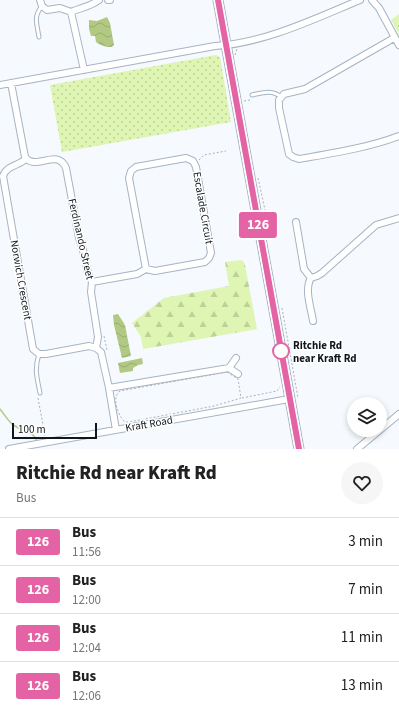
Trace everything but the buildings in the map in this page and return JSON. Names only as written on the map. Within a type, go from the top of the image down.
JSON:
[{"type":"street","points":[[41,3],[47,10],[60,8],[71,12],[82,7],[95,4],[99,0]]},
{"type":"street","points":[[218,0],[299,449]]},
{"type":"street","points":[[0,85],[215,46],[226,46],[261,38],[296,26],[360,0]]},
{"type":"street","points":[[372,0],[379,8],[399,45]]},
{"type":"street","points":[[71,12],[84,70]]},
{"type":"street","points":[[394,38],[305,89],[284,94],[279,100],[279,108],[289,154],[299,159],[338,152],[399,136]]},
{"type":"street","points":[[11,83],[26,159]]},
{"type":"street","name":"Escalade Circuit","points":[[92,282],[137,274],[146,269],[155,271],[205,262],[209,258],[211,253],[196,167],[193,161],[186,158],[136,167],[131,172],[129,178],[146,269]]},
{"type":"street","name":"Ferdinando Street","points":[[26,159],[32,163],[55,159],[60,160],[66,168],[79,238],[88,273],[92,282],[91,292],[98,337],[96,348],[101,352],[110,388],[116,430]]},
{"type":"street","name":"Norwich Crescent","points":[[26,159],[21,163],[9,167],[5,170],[2,176],[33,349],[39,354]]},
{"type":"street","points":[[313,321],[308,288],[308,282],[311,278],[322,273],[376,226],[399,218]]},
{"type":"street","points":[[296,222],[304,269],[311,278]]},
{"type":"street","points":[[39,354],[89,346],[96,348]]},
{"type":"street","points":[[229,368],[236,358]]},
{"type":"street","points":[[110,388],[120,388],[229,368],[238,374]]},
{"type":"street","name":"Kraft Road","points":[[9,449],[289,399]]},
{"type":"street","points":[[387,424],[399,414]]},
{"type":"street","points":[[357,449],[372,437]]},
{"type":"lane","points":[[39,36],[36,17],[41,3]]},
{"type":"lane","points":[[252,95],[272,92],[277,93],[281,97]]},
{"type":"lane","points":[[39,354],[35,364],[35,372],[40,393]]},
{"type":"path","points":[[243,101],[255,99]]},
{"type":"path","points":[[195,158],[198,161],[204,155],[226,152]]},
{"type":"path","points":[[103,334],[108,354]]},
{"type":"path","points":[[241,398],[238,379],[228,372],[120,391],[117,393],[116,398],[121,418],[124,422],[128,422],[214,406],[241,398],[277,391],[279,390],[280,385]]},
{"type":"path","points":[[40,393],[37,395],[44,443]]},
{"type":"green space","points":[[399,14],[399,34],[391,20]]},
{"type":"green space","points":[[216,55],[220,57],[231,122],[62,152],[50,85]]},
{"type":"green space","points":[[241,260],[245,265],[257,329],[143,349],[141,337],[132,323],[164,298],[229,286],[225,262]]},
{"type":"water","points":[[107,17],[110,23],[114,45],[112,47],[104,46],[96,42],[95,36],[91,36],[89,29],[89,20],[97,21]]},
{"type":"water","points":[[118,314],[125,325],[131,356],[122,358],[113,315]]},
{"type":"water","points":[[142,358],[143,364],[133,368],[133,371],[120,373],[118,363]]},
{"type":"waterway","points":[[0,409],[13,425],[32,434],[37,443]]},
{"type":"bus line","name":"126","points":[[218,0],[299,449]]},
{"type":"place","name":"Ritchie Rd near Kraft Rd","points":[[281,351]]}]
